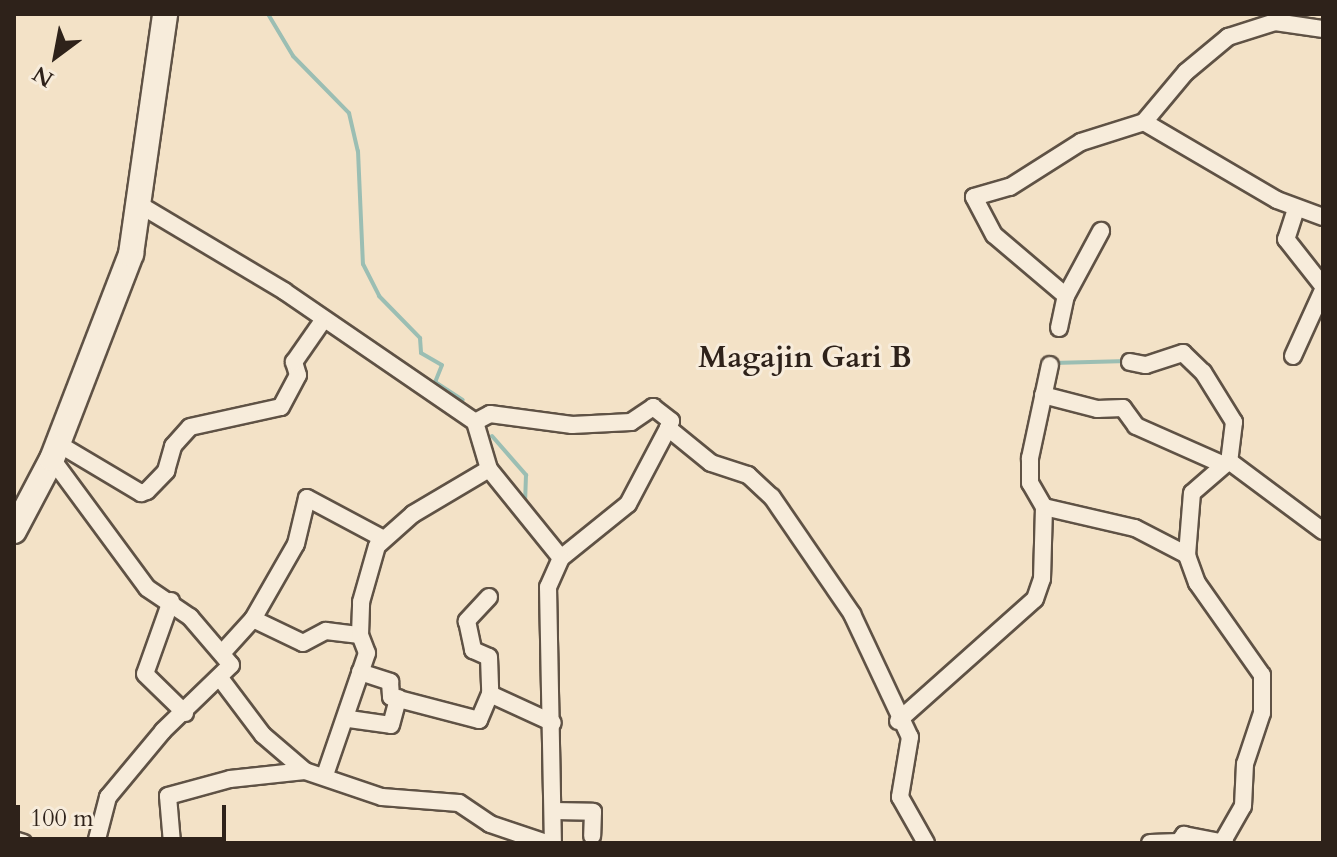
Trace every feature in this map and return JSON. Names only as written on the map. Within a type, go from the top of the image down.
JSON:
[{"type":"street","points":[[14,531],[54,451],[123,283],[140,205],[165,14]]},
{"type":"street","points":[[1260,14],[1275,22],[1323,29]]},
{"type":"street","points":[[1066,296],[994,235],[974,197],[1010,187],[1081,142],[1144,122],[1207,50],[1245,29],[1275,22]]},
{"type":"street","points":[[1144,122],[1296,209],[1323,217]]},
{"type":"street","points":[[140,205],[324,319],[475,422],[489,469],[561,558]]},
{"type":"street","points":[[1293,356],[1323,288],[1286,239],[1296,209]]},
{"type":"street","points":[[1059,328],[1066,296],[1101,231]]},
{"type":"street","points":[[54,451],[147,491],[166,471],[173,446],[190,427],[281,407],[298,375],[294,362],[324,319]]},
{"type":"street","points":[[1130,362],[1146,365],[1183,353],[1203,372],[1234,422],[1226,463],[1192,493],[1187,555],[1197,583],[1262,675],[1262,713],[1245,764],[1243,806],[1224,842],[1184,835],[1179,842],[1150,843]]},
{"type":"street","points":[[898,721],[1035,599],[1042,579],[1044,507],[1030,483],[1030,458],[1050,365]]},
{"type":"street","points":[[1043,395],[1097,409],[1123,408],[1136,426],[1226,463],[1323,531]]},
{"type":"street","points":[[475,422],[504,413],[564,425],[631,422],[653,407],[671,421],[628,504],[561,558],[548,587],[553,843]]},
{"type":"street","points":[[668,428],[711,463],[748,475],[772,497],[852,614],[898,721],[910,737],[900,797],[926,843]]},
{"type":"street","points":[[54,451],[147,588],[171,601],[223,652],[231,665],[108,797],[96,843]]},
{"type":"street","points":[[325,775],[349,719],[367,653],[360,635],[367,573],[382,538],[489,469]]},
{"type":"street","points":[[223,652],[253,619],[296,544],[307,498],[382,538]]},
{"type":"street","points":[[1044,507],[1135,528],[1187,555]]},
{"type":"street","points":[[360,672],[390,682],[391,697],[479,720],[490,694],[489,657],[473,650],[467,621],[489,597]]},
{"type":"street","points":[[171,601],[145,674],[185,713]]},
{"type":"street","points":[[253,619],[303,643],[326,631],[360,635]]},
{"type":"street","points":[[220,678],[263,735],[305,771]]},
{"type":"street","points":[[490,694],[550,722]]},
{"type":"street","points":[[349,719],[391,725],[398,698]]},
{"type":"street","points":[[172,843],[168,796],[244,776],[305,771],[325,775],[382,797],[459,803],[490,824],[546,843]]},
{"type":"street","points":[[554,811],[593,812],[592,836]]},
{"type":"street","points":[[14,840],[24,843]]},
{"type":"waterway","points":[[268,14],[293,56],[349,113],[358,151],[363,264],[379,296],[420,338],[421,353],[442,365],[435,382],[463,400]]},
{"type":"waterway","points":[[1053,363],[1128,361]]},
{"type":"waterway","points":[[492,436],[526,475],[525,504]]},
{"type":"district","name":"Magajin Gari B","points":[[805,358]]}]
